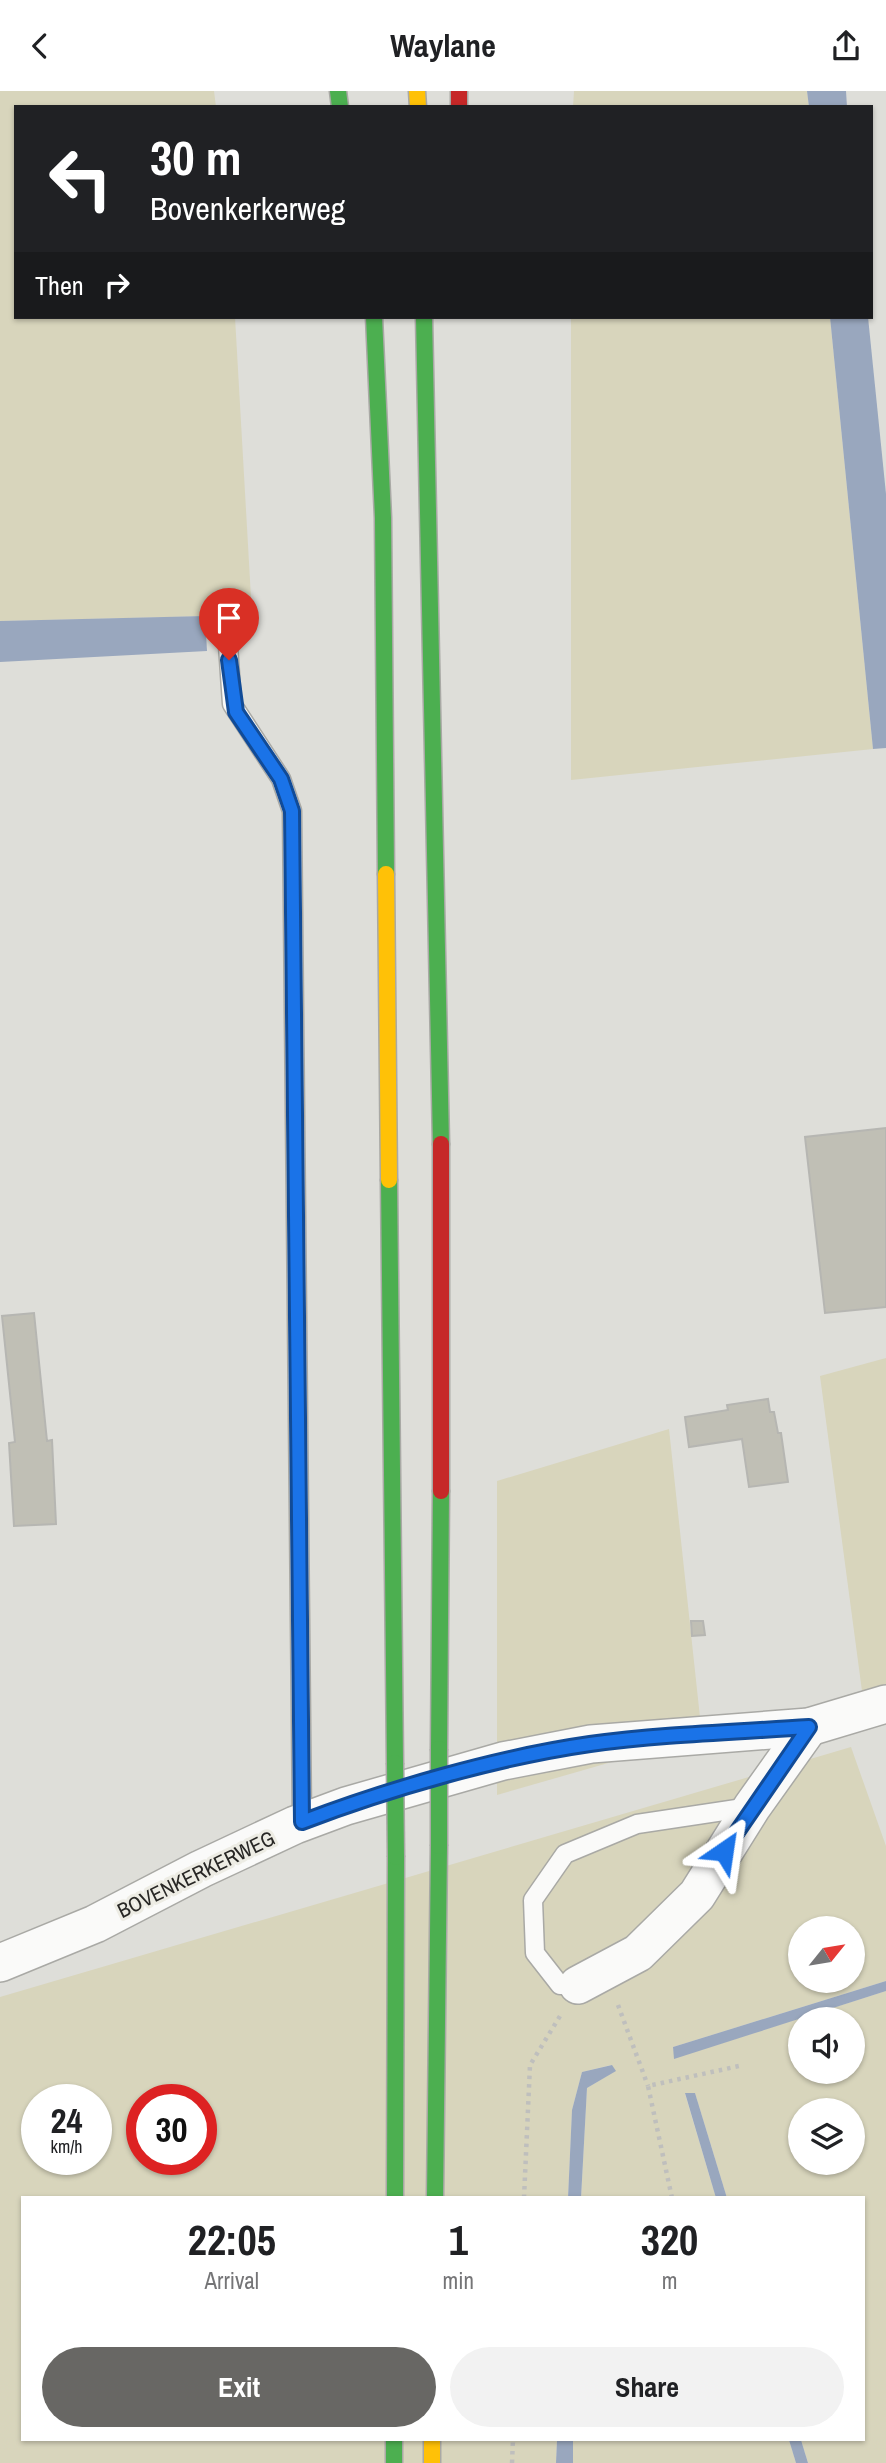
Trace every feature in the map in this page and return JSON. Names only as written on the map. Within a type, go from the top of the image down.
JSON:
[{"type":"highway","points":[[374,319],[383,518],[396,1857],[395,2196]]},
{"type":"highway","points":[[424,319],[431,534],[443,1227],[435,2196]]},
{"type":"highway","points":[[358,330],[383,518]]},
{"type":"highway","points":[[431,534],[443,398]]},
{"type":"highway","points":[[394,2441],[394,2463]]},
{"type":"highway","points":[[432,2441],[432,2463]]},
{"type":"street","name":"BOVENKERKERWEG","points":[[0,1963],[95,1924],[201,1869],[302,1822],[346,1806],[503,1761],[591,1744],[809,1727],[886,1704]]},
{"type":"street","points":[[592,1978],[638,1953],[696,1895],[752,1807],[809,1727]]},
{"type":"lane","points":[[226,616],[232,704],[281,779],[292,811],[302,1822]]},
{"type":"lane","points":[[592,1978],[560,1985],[535,1953],[533,1900],[565,1854],[636,1824],[752,1807]]},
{"type":"path","points":[[524,2196],[530,2066],[592,1978],[648,2087],[672,2196]]},
{"type":"path","points":[[648,2087],[739,2066]]},
{"type":"path","points":[[512,2463],[513,2441]]},
{"type":"shaded area","points":[[0,91],[214,91],[216,105],[14,105],[14,319],[235,319],[252,615],[0,621]]},
{"type":"shaded area","points":[[574,91],[807,91],[809,105],[573,105]]},
{"type":"shaded area","points":[[571,319],[830,319],[873,749],[571,780]]},
{"type":"shaded area","points":[[886,1358],[886,1684],[862,1691],[820,1376]]},
{"type":"shaded area","points":[[669,1429],[702,1736],[497,1795],[497,1481]]},
{"type":"shaded area","points":[[851,1747],[886,1846],[886,1981],[865,1988],[865,1916],[788,1916],[788,1993],[847,1993],[802,2007],[788,2007],[788,2011],[673,2047],[675,2058],[788,2022],[788,2084],[865,2084],[865,2007],[836,2007],[886,1991],[886,2463],[808,2463],[801,2441],[865,2441],[865,2196],[726,2196],[695,2093],[685,2094],[715,2196],[581,2196],[587,2088],[615,2071],[611,2065],[582,2072],[572,2110],[568,2196],[21,2196],[21,2441],[557,2441],[556,2463],[0,2463],[0,1997]]},
{"type":"shaded area","points":[[573,2441],[789,2441],[796,2463],[573,2463]]},
{"type":"water","points":[[807,91],[846,91],[847,105],[809,105]]},
{"type":"water","points":[[830,319],[868,319],[886,494],[886,748],[873,749]]},
{"type":"water","points":[[205,616],[207,651],[0,662],[0,621]]},
{"type":"water","points":[[886,1981],[886,1991],[836,2007],[802,2007],[847,1993],[865,1993],[865,1988]]},
{"type":"water","points":[[788,2011],[788,2022],[674,2059],[673,2047]]},
{"type":"water","points":[[612,2065],[616,2071],[587,2088],[581,2196],[568,2196],[572,2110],[582,2072]]},
{"type":"water","points":[[685,2093],[695,2093],[726,2196],[715,2196]]},
{"type":"water","points":[[557,2441],[573,2441],[573,2463],[556,2463]]},
{"type":"water","points":[[789,2441],[801,2441],[808,2463],[796,2463]]},
{"type":"building","points":[[886,1128],[886,1307],[825,1313],[805,1137]]},
{"type":"building","points":[[34,1313],[47,1441],[52,1440],[56,1524],[14,1526],[9,1443],[15,1442],[2,1316]]},
{"type":"building","points":[[768,1399],[778,1433],[781,1433],[788,1482],[749,1487],[742,1439],[689,1447],[685,1417],[728,1410],[727,1405]]},
{"type":"building","points":[[691,1621],[703,1621],[705,1635],[692,1636]]},
{"type":"traffic: fast","points":[[338,91],[340,105]]},
{"type":"traffic: fast","points":[[374,319],[383,518],[386,874]]},
{"type":"traffic: fast","points":[[424,319],[441,1144]]},
{"type":"traffic: fast","points":[[389,1180],[395,1763]]},
{"type":"traffic: fast","points":[[439,1749],[441,1491]]},
{"type":"traffic: fast","points":[[439,1749],[439,1846]]},
{"type":"traffic: fast","points":[[395,1763],[396,1857]]},
{"type":"traffic: fast","points":[[435,2196],[439,1846]]},
{"type":"traffic: fast","points":[[395,2196],[396,1857]]},
{"type":"traffic: fast","points":[[394,2441],[394,2463]]},
{"type":"traffic: slow","points":[[417,91],[418,105]]},
{"type":"traffic: slow","points":[[386,874],[389,1180]]},
{"type":"traffic: slow","points":[[432,2441],[432,2463]]},
{"type":"traffic: jam","points":[[459,91],[459,105]]},
{"type":"traffic: jam","points":[[441,1144],[441,1491]]},
{"type":"route","points":[[229,660],[232,704],[281,779],[292,811],[302,1822],[346,1806],[503,1761],[591,1744],[809,1727],[724,1851]]}]
